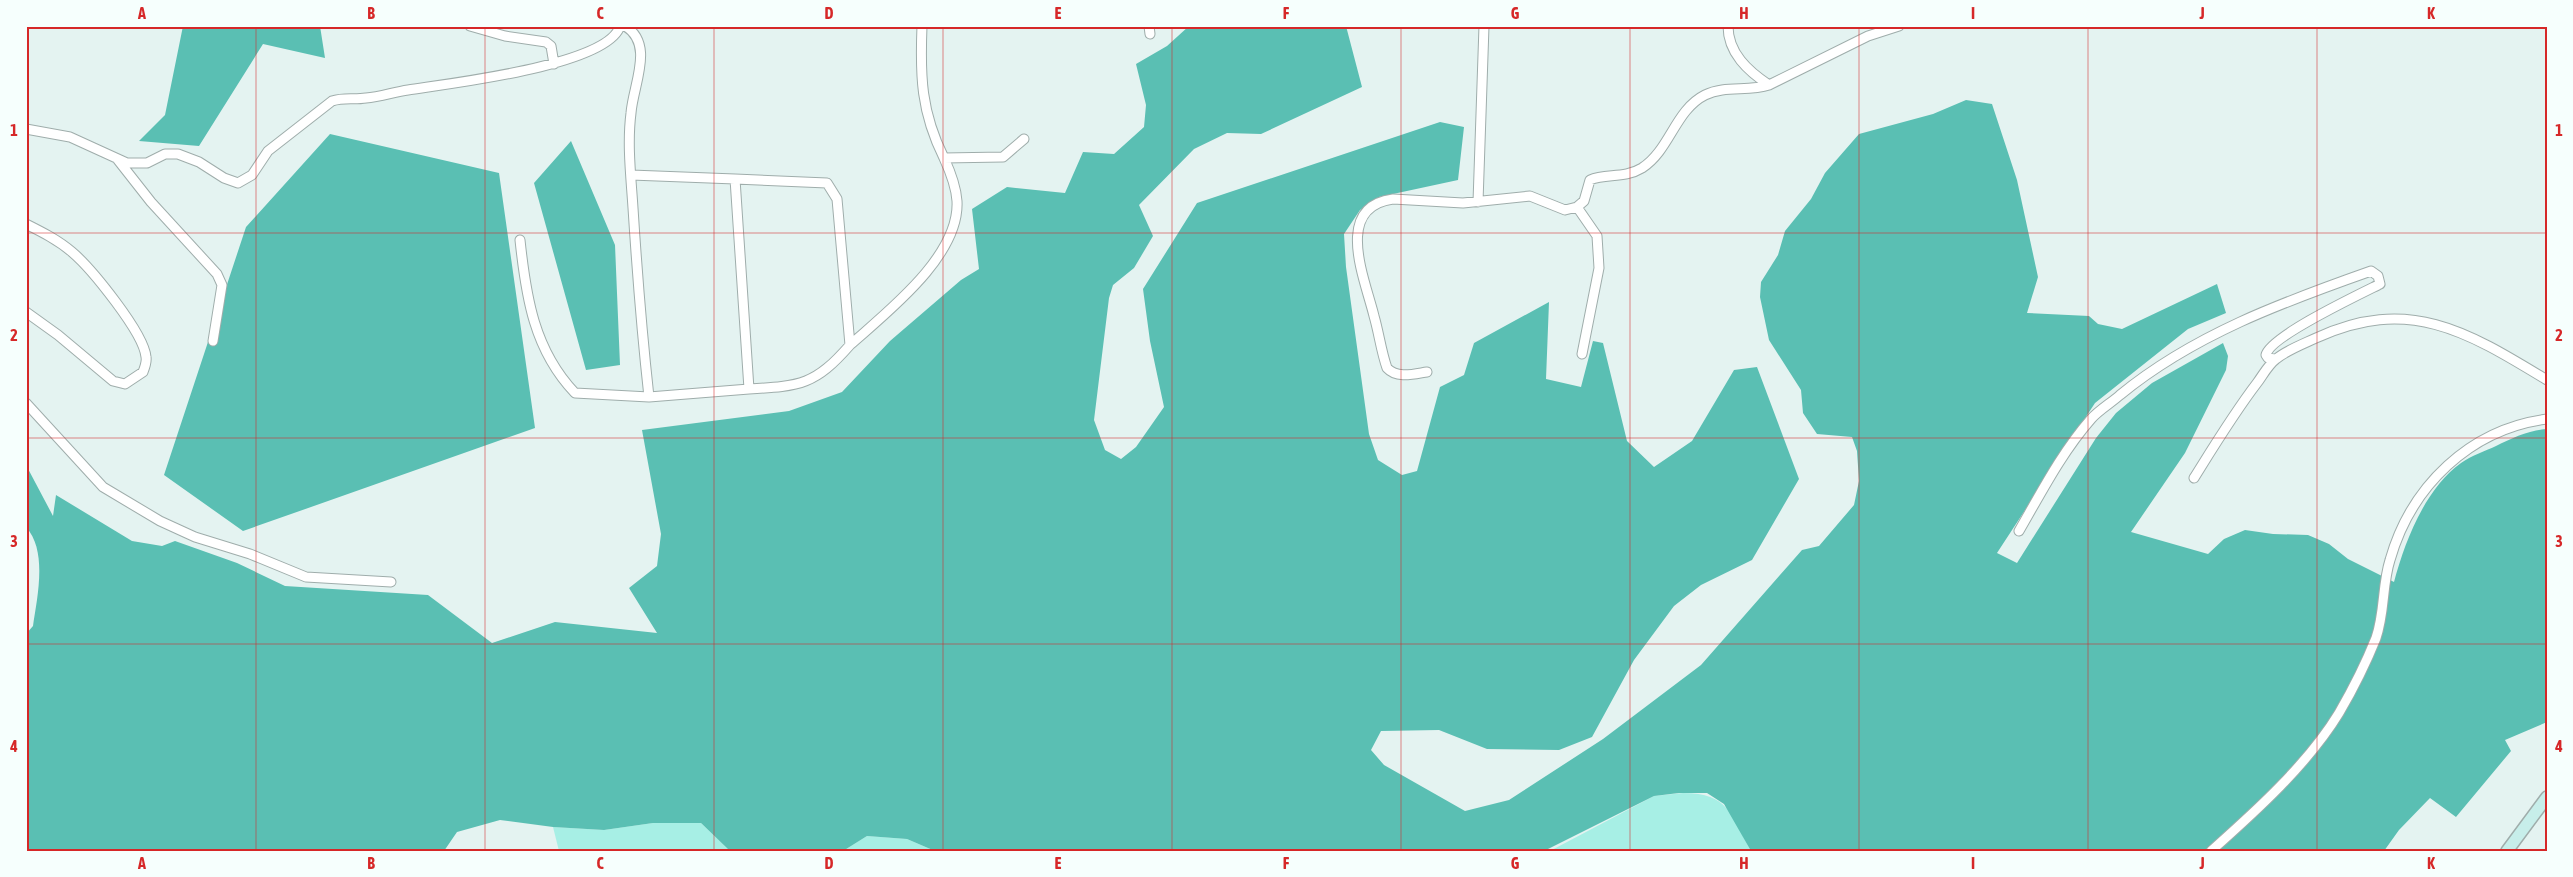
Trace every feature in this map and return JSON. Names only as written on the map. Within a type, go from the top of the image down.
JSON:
[{"type":"street","points":[[470,26],[505,36],[546,42],[550,46],[554,64]]},
{"type":"street","points":[[26,129],[70,136],[118,160],[135,164],[147,163],[165,154],[178,154],[199,162],[224,178],[238,182],[252,175],[268,152],[332,102],[481,80],[554,64],[601,44],[614,35],[620,26]]},
{"type":"street","points":[[625,26],[637,29],[641,43],[638,82],[630,113],[631,175],[637,282],[648,397]]},
{"type":"street","points":[[520,240],[525,286],[537,334],[558,376],[575,393],[648,397],[783,387],[808,382],[833,365],[850,345],[917,284],[944,246],[951,232],[957,203],[950,170],[934,137],[922,93],[922,26]]},
{"type":"street","points":[[1478,202],[1484,26]]},
{"type":"street","points":[[1728,26],[1732,47],[1739,60],[1769,85]]},
{"type":"street","points":[[1428,372],[1404,375],[1392,374],[1387,368],[1362,272],[1357,239],[1358,226],[1368,210],[1381,201],[1478,202],[1530,196],[1565,210],[1577,207],[1584,201],[1590,180],[1619,177],[1647,164],[1686,111],[1702,96],[1714,91],[1757,89],[1769,85],[1868,36],[1899,26]]},
{"type":"street","points":[[944,158],[1003,157],[1024,139]]},
{"type":"street","points":[[118,160],[151,202],[217,274],[222,285],[213,341]]},
{"type":"street","points":[[631,175],[828,183],[837,199],[850,345]]},
{"type":"street","points":[[735,179],[749,390]]},
{"type":"street","points":[[1577,207],[1597,236],[1599,268],[1582,354]]},
{"type":"street","points":[[26,224],[52,237],[73,253],[105,287],[143,346],[146,358],[143,372],[125,384],[113,381],[58,335],[26,312]]},
{"type":"street","points":[[2019,531],[2054,471],[2091,419],[2148,372],[2211,335],[2335,284],[2371,272],[2378,276],[2380,284],[2292,331],[2270,347],[2266,355],[2268,358],[2275,359]]},
{"type":"street","points":[[2194,478],[2238,408],[2275,359],[2337,328],[2354,324],[2394,320],[2427,321],[2465,333],[2547,380]]},
{"type":"street","points":[[26,403],[102,487],[160,521],[196,537],[250,554],[306,576],[391,582]]},
{"type":"street","points":[[2211,851],[2237,828],[2316,747],[2340,712],[2376,636],[2385,600],[2389,561],[2401,527],[2416,499],[2438,474],[2464,451],[2488,438],[2523,424],[2547,419]]},
{"type":"street","points":[[2507,851],[2547,797]]},
{"type":"green space","points":[[183,26],[320,26],[325,58],[263,44],[199,146],[139,141],[165,115]]},
{"type":"green space","points":[[1189,26],[1346,26],[1362,87],[1261,134],[1227,133],[1194,149],[1139,205],[1153,236],[1134,268],[1113,285],[1109,298],[1094,420],[1105,450],[1121,459],[1136,447],[1164,407],[1150,341],[1143,289],[1197,203],[1440,122],[1464,127],[1458,180],[1379,197],[1360,210],[1344,234],[1346,267],[1369,434],[1378,460],[1402,475],[1417,471],[1440,387],[1464,375],[1474,343],[1549,302],[1546,379],[1581,387],[1593,341],[1603,343],[1627,441],[1654,467],[1692,441],[1734,370],[1757,367],[1799,479],[1752,560],[1701,585],[1674,606],[1634,660],[1592,737],[1559,750],[1487,749],[1439,730],[1381,731],[1371,750],[1384,765],[1465,811],[1509,800],[1603,739],[1701,665],[1802,550],[1819,546],[1854,505],[1859,481],[1857,451],[1852,437],[1817,434],[1803,413],[1801,390],[1769,340],[1760,297],[1761,282],[1778,255],[1785,231],[1811,199],[1825,173],[1859,134],[1933,114],[1966,100],[1992,104],[2017,180],[2038,277],[2027,313],[2089,316],[2098,324],[2122,329],[2217,284],[2226,313],[2188,329],[2095,403],[1997,553],[2017,563],[2096,438],[2116,413],[2152,383],[2223,343],[2228,356],[2226,370],[2185,453],[2131,532],[2208,554],[2224,539],[2245,530],[2273,534],[2308,535],[2329,544],[2348,559],[2394,582],[2404,550],[2418,517],[2427,501],[2448,474],[2469,458],[2521,435],[2547,429],[2547,722],[2505,740],[2511,751],[2456,817],[2430,798],[2399,830],[2384,851],[1751,851],[1724,804],[1707,793],[1679,793],[1654,796],[1544,851],[935,851],[907,839],[867,836],[843,851],[730,851],[701,823],[653,823],[604,830],[553,827],[500,820],[457,832],[444,851],[26,851],[26,634],[33,626],[38,589],[39,561],[33,537],[26,527],[26,465],[53,516],[56,495],[132,541],[162,546],[175,541],[237,563],[285,586],[428,595],[492,643],[555,622],[657,633],[629,588],[657,566],[661,534],[642,430],[789,411],[842,392],[890,341],[961,280],[979,269],[972,209],[1007,187],[1065,193],[1083,152],[1114,154],[1144,127],[1146,105],[1136,64],[1167,46]]},
{"type":"green space","points":[[330,134],[499,173],[535,428],[243,531],[164,475],[246,227]]},
{"type":"green space","points":[[571,141],[615,245],[620,365],[586,370],[534,183]]},
{"type":"green space","points":[[1683,793],[1710,797],[1719,802],[1733,817],[1751,851],[1550,851],[1654,796]]},
{"type":"green space","points":[[653,823],[701,823],[730,851],[559,851],[553,827],[604,830]]},
{"type":"green space","points":[[867,836],[907,839],[935,851],[843,851]]}]
